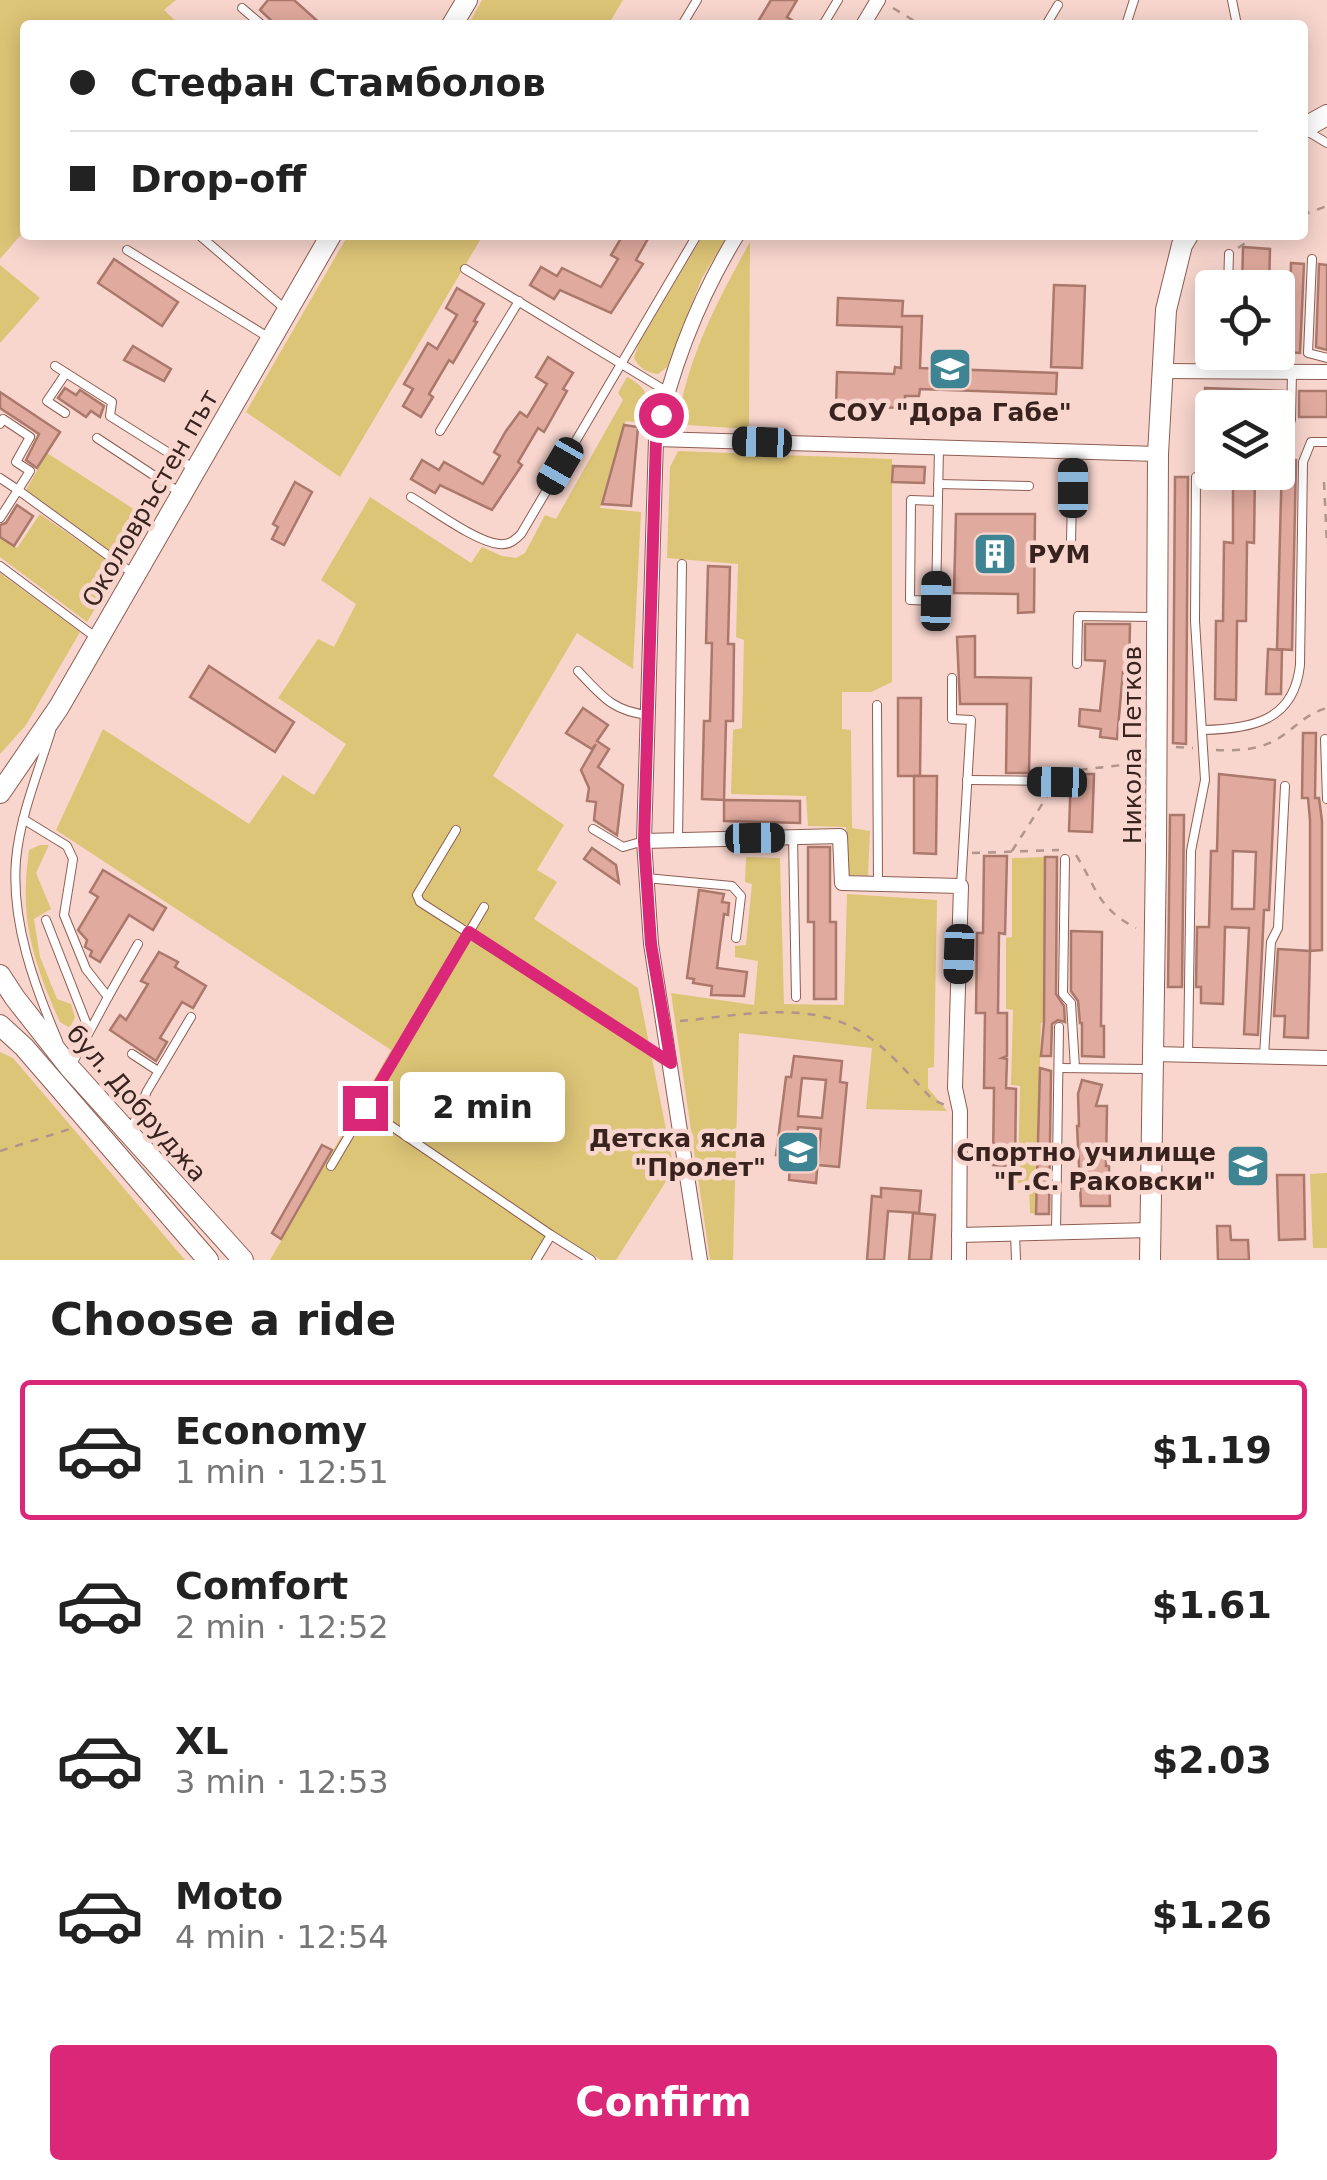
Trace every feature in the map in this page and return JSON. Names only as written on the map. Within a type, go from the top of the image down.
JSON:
[{"type":"main road","name":"Околовръстен път","points":[[0,812],[3,787],[59,707],[328,240]]},
{"type":"main road","name":"Никола Петков","points":[[1150,1260],[1158,454],[1166,310],[1180,240]]},
{"type":"main road","name":"бул. Добруджа","points":[[0,975],[70,1068],[242,1260]]},
{"type":"main road","name":"бул. Добруджа","points":[[0,1025],[24,1047],[208,1260]]},
{"type":"street","points":[[700,1260],[651,944],[644,841],[656,439],[666,391],[712,277],[734,240]]},
{"type":"street","points":[[1162,370],[1327,372]]},
{"type":"street","points":[[656,439],[1158,454]]},
{"type":"street","points":[[644,841],[840,836],[842,882],[961,886],[955,1088],[960,1112],[958,1260]]},
{"type":"street","points":[[1153,1062],[1188,1055],[1327,1058]]},
{"type":"street","points":[[959,1234],[1150,1230]]},
{"type":"lane","points":[[1049,20],[1058,5]]},
{"type":"lane","points":[[242,8],[256,20]]},
{"type":"lane","points":[[205,240],[287,311]]},
{"type":"lane","points":[[411,496],[485,540],[512,542],[694,240]]},
{"type":"lane","points":[[127,250],[271,339]]},
{"type":"lane","points":[[1229,254],[1229,270]]},
{"type":"lane","points":[[1312,259],[1308,352],[1327,358]]},
{"type":"lane","points":[[465,269],[666,391]]},
{"type":"lane","points":[[440,431],[519,302]]},
{"type":"lane","points":[[55,366],[112,402],[110,416],[196,470]]},
{"type":"lane","points":[[65,413],[47,401],[66,372]]},
{"type":"lane","points":[[1291,390],[1292,372]]},
{"type":"lane","points":[[0,424],[3,419],[30,438],[16,462],[30,471],[0,518]]},
{"type":"lane","points":[[97,438],[182,494]]},
{"type":"lane","points":[[1202,730],[1241,729],[1257,724],[1276,713],[1296,686],[1300,665],[1303,462],[1312,442],[1327,442]]},
{"type":"lane","points":[[938,501],[910,500],[910,600],[936,601],[938,501],[938,484],[939,447]]},
{"type":"lane","points":[[1071,543],[1073,452]]},
{"type":"lane","points":[[0,478],[135,575]]},
{"type":"lane","points":[[938,484],[1029,486]]},
{"type":"lane","points":[[1188,1055],[1191,851],[1204,780],[1195,621],[1196,490]]},
{"type":"lane","points":[[678,840],[682,564]]},
{"type":"lane","points":[[0,566],[98,639]]},
{"type":"lane","points":[[1077,664],[1078,616],[1157,617]]},
{"type":"lane","points":[[578,672],[612,706],[648,715]]},
{"type":"lane","points":[[952,678],[952,719],[971,720],[961,886]]},
{"type":"lane","points":[[877,705],[878,883]]},
{"type":"lane","points":[[59,707],[23,819],[16,862],[22,933],[30,968],[70,1068]]},
{"type":"lane","points":[[1325,739],[1327,799]]},
{"type":"lane","points":[[967,780],[1057,782]]},
{"type":"lane","points":[[1264,1056],[1271,942],[1278,928],[1285,786]]},
{"type":"lane","points":[[23,819],[67,846],[73,858],[64,914],[86,969],[108,997]]},
{"type":"lane","points":[[593,829],[622,848],[644,841]]},
{"type":"lane","points":[[456,830],[417,895],[420,902],[671,1063]]},
{"type":"lane","points":[[794,837],[796,997]]},
{"type":"lane","points":[[1065,860],[1063,994],[1071,1002],[1074,1068]]},
{"type":"lane","points":[[646,878],[732,886],[741,896],[736,938]]},
{"type":"lane","points":[[331,1166],[484,907]]},
{"type":"lane","points":[[46,920],[89,1030]]},
{"type":"lane","points":[[70,1068],[138,944]]},
{"type":"lane","points":[[130,1135],[138,1108],[191,1017]]},
{"type":"lane","points":[[1056,1232],[1060,1027]]},
{"type":"lane","points":[[132,1054],[158,1071]]},
{"type":"lane","points":[[1059,1068],[1153,1062]]},
{"type":"lane","points":[[365,1108],[590,1260]]},
{"type":"lane","points":[[1015,1233],[1016,1260]]},
{"type":"lane","points":[[536,1260],[551,1235]]},
{"type":"path","points":[[878,0],[912,20]]},
{"type":"path","points":[[1229,254],[1250,240]]},
{"type":"path","points":[[1324,482],[1327,544]]},
{"type":"path","points":[[1012,851],[1057,782],[1070,771],[1157,754],[1254,749],[1278,740],[1308,714],[1327,708]]},
{"type":"path","points":[[664,1022],[788,1012],[834,1018],[861,1032],[933,1100],[960,1112]]},
{"type":"path","points":[[0,1150],[87,1124]]},
{"type":"shaded area","points":[[0,0],[176,0],[164,10],[175,20],[20,20],[20,236],[0,259]]},
{"type":"shaded area","points":[[482,0],[623,0],[611,20],[471,20]]},
{"type":"shaded area","points":[[345,240],[480,240],[340,477],[246,412]]},
{"type":"shaded area","points":[[700,240],[725,240],[702,278],[667,367],[658,374],[639,365],[634,358]]},
{"type":"shaded area","points":[[750,242],[749,429],[687,425],[679,414],[698,347]]},
{"type":"shaded area","points":[[0,265],[40,298],[0,343]]},
{"type":"shaded area","points":[[627,377],[647,396],[647,424],[626,421],[600,508],[641,512],[633,669],[577,633],[493,776],[564,825],[537,870],[557,882],[534,919],[638,988],[674,1169],[616,1260],[601,1260],[550,1229],[531,1260],[270,1260],[391,1050],[56,830],[103,729],[249,824],[283,775],[314,795],[346,744],[278,698],[318,639],[334,647],[356,604],[321,580],[370,497],[471,563],[482,547],[516,558],[525,553],[545,515],[556,519],[623,400],[618,393]]},
{"type":"shaded area","points":[[678,451],[892,459],[892,682],[871,692],[842,692],[842,729],[851,730],[852,828],[870,831],[868,876],[849,875],[846,827],[808,826],[806,796],[731,794],[733,730],[742,728],[744,640],[736,637],[738,564],[667,558],[670,467]]},
{"type":"shaded area","points":[[47,453],[146,517],[124,561],[26,490]]},
{"type":"shaded area","points":[[40,514],[119,569],[87,622],[0,557],[0,537],[17,548]]},
{"type":"shaded area","points":[[0,573],[80,632],[26,725],[0,754]]},
{"type":"shaded area","points":[[49,845],[36,873],[51,909],[34,919],[40,957],[57,999],[71,1004],[75,1017],[70,1028],[60,1022],[46,988],[27,919],[29,850]]},
{"type":"shaded area","points":[[746,857],[780,858],[784,1004],[844,1005],[847,894],[937,900],[934,1067],[928,1068],[928,1088],[947,1111],[866,1109],[872,1048],[739,1033],[733,1260],[710,1260],[671,993],[754,1005],[758,961],[735,957],[735,946],[746,945],[752,884],[745,882]]},
{"type":"shaded area","points":[[1045,857],[1044,1005],[1056,1006],[1055,1022],[1041,1023],[1036,1214],[1030,1213],[1029,1183],[1018,1183],[1020,1086],[1011,1085],[1013,1010],[1006,1009],[1006,938],[1012,937],[1012,858]]},
{"type":"shaded area","points":[[0,1052],[13,1058],[185,1260],[0,1260]]},
{"type":"shaded area","points":[[1327,1173],[1327,1248],[1313,1248],[1310,1174]]},
{"type":"building","points":[[268,0],[294,0],[316,20],[271,20],[260,10]]},
{"type":"building","points":[[771,0],[797,0],[787,17],[792,20],[759,20]]},
{"type":"building","points":[[620,240],[647,240],[636,260],[643,264],[611,313],[560,290],[554,299],[530,285],[541,267],[557,276],[562,268],[601,287],[618,259],[611,255]]},
{"type":"building","points":[[1243,247],[1270,249],[1269,270],[1242,270]]},
{"type":"building","points":[[114,259],[178,302],[162,326],[98,283]]},
{"type":"building","points":[[1291,263],[1304,264],[1300,353],[1295,353],[1295,270],[1291,270]]},
{"type":"building","points":[[1319,264],[1327,265],[1327,350],[1316,347]]},
{"type":"building","points":[[1054,285],[1085,286],[1082,368],[1051,367]]},
{"type":"building","points":[[457,288],[484,304],[453,363],[449,360],[429,394],[433,397],[421,417],[403,406],[413,389],[404,384],[428,343],[437,349],[457,315],[446,308]]},
{"type":"building","points":[[838,298],[903,301],[902,316],[922,316],[920,368],[1057,373],[1056,394],[920,389],[919,396],[905,396],[905,408],[836,406],[837,372],[894,374],[895,367],[901,368],[902,327],[837,325]]},
{"type":"building","points":[[133,346],[171,369],[164,381],[124,360]]},
{"type":"building","points":[[548,357],[573,373],[563,389],[567,391],[544,432],[538,428],[518,462],[522,465],[492,510],[440,485],[435,493],[411,479],[422,460],[439,470],[444,462],[483,484],[500,456],[494,452],[506,431],[520,412],[527,417],[547,384],[536,377]]},
{"type":"building","points":[[65,388],[76,395],[80,390],[104,406],[100,417],[91,411],[86,417],[58,398]]},
{"type":"building","points":[[1299,391],[1327,391],[1327,417],[1299,417]]},
{"type":"building","points":[[0,392],[60,432],[37,468],[26,460],[39,434],[0,408]]},
{"type":"building","points":[[624,425],[638,427],[631,506],[602,504]]},
{"type":"building","points":[[1296,460],[1292,650],[1277,649],[1281,490],[1295,490]]},
{"type":"building","points":[[893,466],[925,467],[924,483],[892,482]]},
{"type":"building","points":[[1175,477],[1188,477],[1186,744],[1173,743]]},
{"type":"building","points":[[295,482],[312,492],[284,545],[272,539],[278,527],[273,524]]},
{"type":"building","points":[[1233,490],[1255,490],[1254,543],[1247,542],[1246,621],[1237,621],[1236,700],[1215,699],[1216,621],[1223,621],[1224,542],[1233,543]]},
{"type":"building","points":[[17,505],[33,516],[14,546],[0,537],[0,525],[6,523]]},
{"type":"building","name":"РУМ","points":[[956,514],[1035,514],[1034,612],[1018,613],[1018,594],[954,593]]},
{"type":"building","points":[[708,566],[730,567],[728,644],[734,644],[733,721],[726,721],[724,800],[702,799],[704,721],[710,721],[712,643],[706,643]]},
{"type":"building","points":[[1085,624],[1130,624],[1129,672],[1123,672],[1117,739],[1100,737],[1101,729],[1079,726],[1080,709],[1100,711],[1105,661],[1085,660]]},
{"type":"building","points":[[975,636],[975,677],[1031,678],[1029,773],[1006,773],[1007,704],[960,704],[957,637]]},
{"type":"building","points":[[1268,649],[1282,650],[1281,694],[1266,694]]},
{"type":"building","points":[[209,666],[294,722],[275,752],[190,697]]},
{"type":"building","points":[[898,698],[921,698],[920,776],[898,776]]},
{"type":"building","points":[[583,708],[608,725],[597,741],[609,749],[598,767],[623,785],[617,835],[594,820],[596,802],[587,801],[589,788],[581,770],[596,744],[592,749],[566,733]]},
{"type":"building","points":[[1303,733],[1316,733],[1315,798],[1319,798],[1322,821],[1322,950],[1310,951],[1310,820],[1308,798],[1302,798]]},
{"type":"building","points":[[1071,774],[1094,774],[1092,832],[1069,831]]},
{"type":"building","points":[[1219,774],[1275,780],[1258,1035],[1244,1034],[1249,928],[1225,927],[1223,1004],[1201,1003],[1201,987],[1196,987],[1197,927],[1209,927],[1211,851],[1217,851]],"holes":[[[1233,851],[1256,852],[1254,909],[1232,909]]]},
{"type":"building","points":[[914,776],[937,776],[936,854],[914,853]]},
{"type":"building","points":[[724,800],[800,801],[800,823],[724,821]]},
{"type":"building","points":[[1170,815],[1184,815],[1182,987],[1168,987]]},
{"type":"building","points":[[808,847],[830,847],[830,922],[836,922],[836,999],[814,999],[814,922],[808,922]]},
{"type":"building","points":[[592,848],[616,865],[619,883],[584,859]]},
{"type":"building","points":[[984,856],[1007,856],[1005,934],[999,933],[998,1013],[1007,1013],[1007,1056],[1002,1058],[1007,1059],[1006,1088],[1016,1089],[1015,1166],[993,1165],[994,1088],[984,1088],[985,1013],[976,1013],[977,933],[983,933]]},
{"type":"building","points":[[1045,857],[1057,857],[1056,994],[1064,1006],[1065,1022],[1058,1020],[1052,1024],[1051,1056],[1041,1056]]},
{"type":"building","points":[[103,870],[166,908],[153,930],[129,915],[100,962],[90,956],[92,951],[85,947],[87,940],[78,930],[98,897],[90,892]]},
{"type":"building","points":[[699,890],[724,894],[722,902],[729,903],[717,968],[747,972],[744,996],[711,995],[712,986],[687,978]]},
{"type":"building","points":[[1071,931],[1102,932],[1104,1057],[1082,1056],[1082,1023],[1078,1001],[1071,991]]},
{"type":"building","points":[[1278,949],[1310,951],[1308,1038],[1284,1037],[1285,1016],[1274,1016]]},
{"type":"building","points":[[159,952],[178,962],[175,967],[206,986],[193,1008],[182,1002],[160,1038],[167,1042],[156,1061],[110,1030],[120,1015],[126,1020],[148,984],[141,981]]},
{"type":"building","points":[[794,1056],[842,1061],[840,1082],[847,1083],[839,1167],[818,1165],[821,1129],[798,1127],[795,1157],[818,1159],[816,1183],[789,1180],[791,1156],[776,1155],[786,1077],[791,1077]],"holes":[[[802,1078],[826,1080],[822,1118],[798,1116]]]},
{"type":"building","points":[[1040,1068],[1051,1071],[1049,1214],[1036,1214]]},
{"type":"building","points":[[1082,1080],[1102,1085],[1096,1106],[1107,1106],[1110,1206],[1081,1206],[1077,1126]]},
{"type":"building","points":[[322,1145],[332,1150],[281,1239],[272,1233]]},
{"type":"building","points":[[1277,1175],[1304,1175],[1305,1239],[1279,1240]]},
{"type":"building","points":[[881,1188],[921,1191],[919,1213],[888,1211],[884,1260],[867,1260],[872,1196],[881,1197]]},
{"type":"building","points":[[913,1213],[935,1215],[931,1260],[909,1260]]},
{"type":"building","points":[[1217,1226],[1230,1226],[1231,1240],[1248,1240],[1249,1260],[1218,1260]]},
{"type":"place","name":"СОУ \"Дора Габе\"","points":[[950,369]]},
{"type":"place","name":"РУМ","points":[[995,554]]},
{"type":"place","name":"Детска ясла \"Пролет\"","points":[[798,1152]]},
{"type":"place","name":"Спортно училище \"Г.С. Раковски\"","points":[[1248,1166]]},
{"type":"route","points":[[365,1108],[469,932],[671,1063],[651,944],[644,841],[656,439],[661,415]]}]
